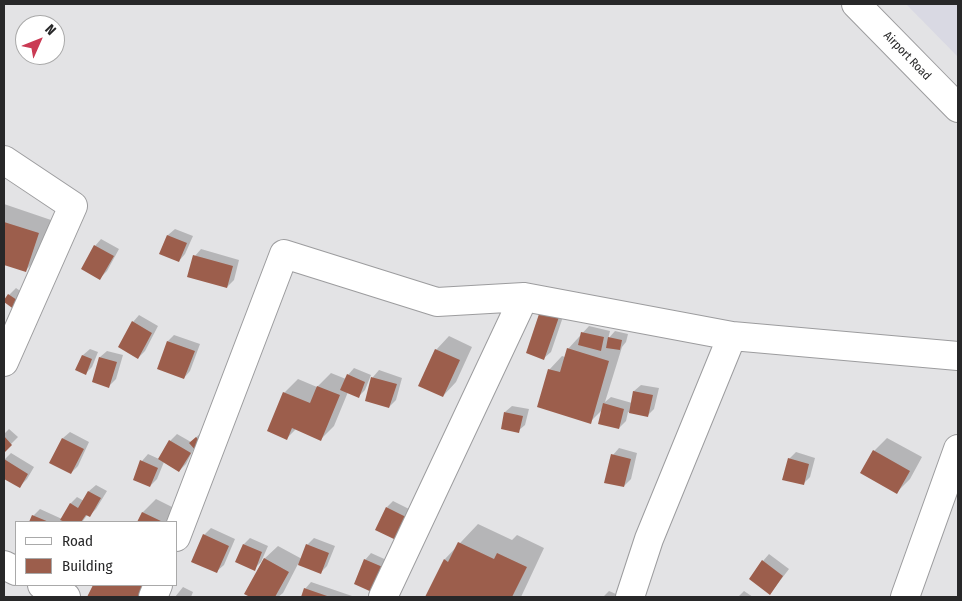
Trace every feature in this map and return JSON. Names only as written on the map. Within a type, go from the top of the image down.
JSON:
[{"type":"street","name":"Airport Road","points":[[856,4],[958,108]]},
{"type":"street","points":[[4,160],[73,206],[4,362]]},
{"type":"street","points":[[178,532],[284,254],[437,302],[524,297],[732,336],[958,356]]},
{"type":"street","points":[[383,597],[524,297]]},
{"type":"street","points":[[630,597],[649,539],[732,336]]},
{"type":"street","points":[[905,597],[958,449]]},
{"type":"street","points":[[44,586],[66,597]]},
{"type":"shaded area","points":[[906,4],[958,4],[958,57]]},
{"type":"building","points":[[4,222],[39,233],[26,272],[4,265]]},
{"type":"building","points":[[167,235],[187,243],[179,262],[159,254]]},
{"type":"building","points":[[94,245],[114,256],[100,280],[81,269]]},
{"type":"building","points":[[193,255],[233,266],[227,288],[187,277]]},
{"type":"building","points":[[8,294],[20,302],[15,310],[4,302]]},
{"type":"building","points":[[540,311],[559,317],[544,360],[526,353]]},
{"type":"building","points":[[132,321],[152,333],[138,359],[118,347]]},
{"type":"building","points":[[581,332],[604,337],[601,351],[578,345]]},
{"type":"building","points":[[608,337],[622,340],[620,350],[606,348]]},
{"type":"building","points":[[167,341],[195,351],[184,379],[157,369]]},
{"type":"building","points":[[567,348],[609,361],[591,424],[537,407],[548,369],[560,372]]},
{"type":"building","points":[[435,349],[460,360],[443,397],[418,386]]},
{"type":"building","points":[[82,355],[92,359],[86,375],[75,370]]},
{"type":"building","points":[[99,357],[117,362],[109,388],[92,382]]},
{"type":"building","points":[[347,374],[365,382],[359,398],[340,390]]},
{"type":"building","points":[[371,377],[397,384],[389,408],[365,401]]},
{"type":"building","points":[[317,386],[340,395],[321,441],[292,428],[287,440],[267,431],[283,392],[310,403]]},
{"type":"building","points":[[633,391],[653,395],[648,417],[629,413]]},
{"type":"building","points":[[603,403],[624,409],[619,429],[598,424]]},
{"type":"building","points":[[504,412],[523,416],[519,433],[501,429]]},
{"type":"building","points":[[4,436],[12,445],[4,453]]},
{"type":"building","points":[[196,437],[204,446],[197,452],[189,443]]},
{"type":"building","points":[[62,438],[84,449],[71,474],[49,463]]},
{"type":"building","points":[[169,440],[191,453],[179,472],[158,459]]},
{"type":"building","points":[[873,450],[910,471],[897,494],[860,473]]},
{"type":"building","points":[[611,454],[631,459],[624,487],[604,483]]},
{"type":"building","points":[[788,458],[809,464],[804,485],[782,480]]},
{"type":"building","points":[[4,459],[28,474],[20,488],[4,479]]},
{"type":"building","points":[[140,460],[158,468],[150,487],[133,480]]},
{"type":"building","points":[[88,491],[101,498],[90,517],[86,515],[82,521],[60,520],[70,503],[78,508]]},
{"type":"building","points":[[386,507],[408,518],[396,540],[375,530]]},
{"type":"building","points":[[142,512],[161,521],[138,521]]},
{"type":"building","points":[[32,515],[47,521],[29,521]]},
{"type":"building","points":[[203,534],[229,546],[217,573],[191,562]]},
{"type":"building","points":[[458,542],[494,559],[497,553],[527,567],[512,597],[425,597],[444,559],[448,562]]},
{"type":"building","points":[[243,544],[262,552],[255,571],[235,562]]},
{"type":"building","points":[[306,544],[329,553],[321,574],[298,565]]},
{"type":"building","points":[[264,558],[289,572],[275,597],[250,597],[244,594]]},
{"type":"building","points":[[364,559],[385,568],[374,593],[354,584]]},
{"type":"building","points":[[762,560],[783,576],[770,595],[749,579]]},
{"type":"building","points":[[92,586],[145,586],[144,597],[87,597]]},
{"type":"building","points":[[304,588],[330,597],[301,597]]}]
